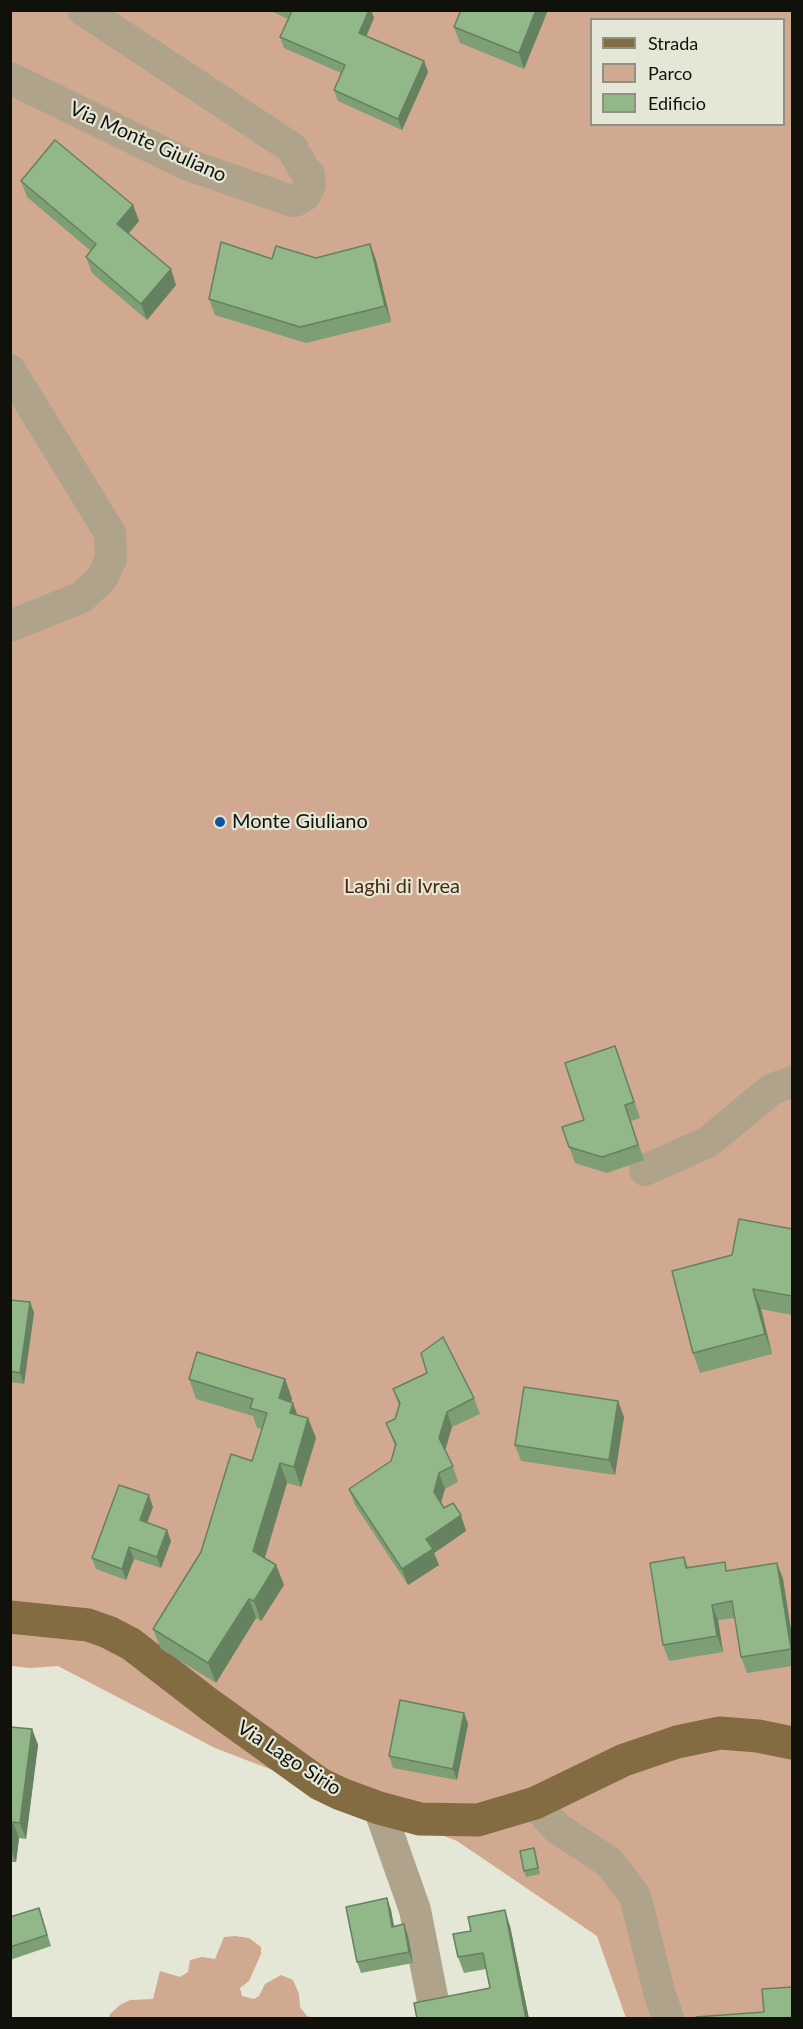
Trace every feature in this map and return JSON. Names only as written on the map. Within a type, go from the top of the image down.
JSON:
[{"type":"main road","name":"Via Lago Sirio","points":[[10,1617],[88,1625],[108,1632],[131,1644],[210,1705],[320,1784],[379,1808],[420,1819],[478,1820],[535,1803],[624,1760],[669,1743],[720,1733],[758,1736],[792,1743]]},
{"type":"street","name":"Via Monte Giuliano","points":[[10,78],[186,164],[289,200],[302,199],[310,185],[309,174],[292,148],[83,10]]},
{"type":"street","points":[[10,370],[110,532],[111,559],[102,579],[82,597],[10,626]]},
{"type":"street","points":[[645,1170],[708,1142],[772,1089],[792,1082]]},
{"type":"street","points":[[535,1803],[557,1828],[609,1862],[635,1896],[668,2019]]},
{"type":"street","points":[[379,1808],[415,1911],[433,2001]]},
{"type":"green space","name":"Laghi di Ivrea","points":[[10,11],[792,11],[792,2018],[626,2018],[597,1936],[457,1841],[215,1748],[58,1666],[30,1668],[11,1666]]},
{"type":"green space","points":[[224,1937],[249,1938],[261,1947],[261,1954],[249,1981],[240,1988],[242,1996],[254,1999],[259,1996],[265,1984],[281,1975],[293,1980],[299,1994],[300,2007],[307,2016],[313,2018],[109,2018],[110,2014],[120,2005],[130,2000],[153,1999],[160,1971],[180,1977],[188,1972],[190,1960],[202,1957],[215,1959]]},
{"type":"building","points":[[291,10],[369,10],[359,33],[424,61],[398,119],[334,90],[345,65],[280,37]]},
{"type":"building","points":[[461,10],[536,10],[519,53],[454,27]]},
{"type":"building","points":[[55,140],[133,205],[117,224],[171,269],[141,304],[86,257],[96,244],[21,181]]},
{"type":"building","points":[[221,242],[272,259],[276,246],[316,258],[370,244],[385,306],[300,327],[209,299]]},
{"type":"building","points":[[615,1046],[634,1102],[625,1105],[638,1145],[602,1157],[569,1147],[562,1127],[584,1120],[565,1063]]},
{"type":"building","points":[[739,1219],[792,1229],[792,1296],[753,1289],[765,1334],[693,1353],[672,1271],[732,1255]]},
{"type":"building","points":[[10,1300],[30,1302],[20,1373],[10,1371]]},
{"type":"building","points":[[443,1337],[474,1398],[447,1412],[439,1438],[453,1466],[439,1473],[434,1492],[444,1508],[453,1503],[461,1515],[426,1539],[433,1549],[402,1569],[349,1489],[391,1461],[396,1444],[386,1423],[395,1419],[400,1403],[393,1389],[427,1373],[421,1353]]},
{"type":"building","points":[[197,1352],[285,1379],[279,1398],[293,1403],[290,1413],[308,1418],[294,1467],[280,1463],[253,1551],[276,1565],[254,1601],[249,1599],[208,1663],[153,1629],[201,1552],[231,1454],[252,1461],[267,1413],[250,1408],[253,1399],[189,1379]]},
{"type":"building","points":[[524,1387],[618,1401],[609,1460],[515,1445]]},
{"type":"building","points":[[119,1485],[149,1495],[140,1520],[167,1530],[157,1557],[129,1547],[122,1569],[92,1558]]},
{"type":"building","points":[[684,1557],[686,1568],[725,1562],[726,1571],[777,1563],[791,1649],[741,1657],[732,1601],[712,1605],[717,1636],[663,1645],[650,1563]]},
{"type":"building","points":[[400,1700],[464,1713],[453,1769],[389,1756]]},
{"type":"building","points":[[10,1727],[32,1729],[20,1823],[13,1822],[10,1846]]},
{"type":"building","points":[[534,1848],[538,1868],[524,1871],[520,1851]]},
{"type":"building","points":[[387,1898],[392,1927],[404,1924],[409,1952],[357,1962],[346,1907]]},
{"type":"building","points":[[39,1908],[47,1935],[10,1947],[10,1917]]},
{"type":"building","points":[[505,1910],[526,2019],[417,2019],[414,2003],[490,1988],[483,1953],[458,1957],[453,1934],[471,1931],[468,1917]]},
{"type":"building","points":[[792,1987],[792,2019],[696,2019],[696,2017],[764,2012],[762,1989]]},
{"type":"place","name":"Monte Giuliano","points":[[220,822]]}]
